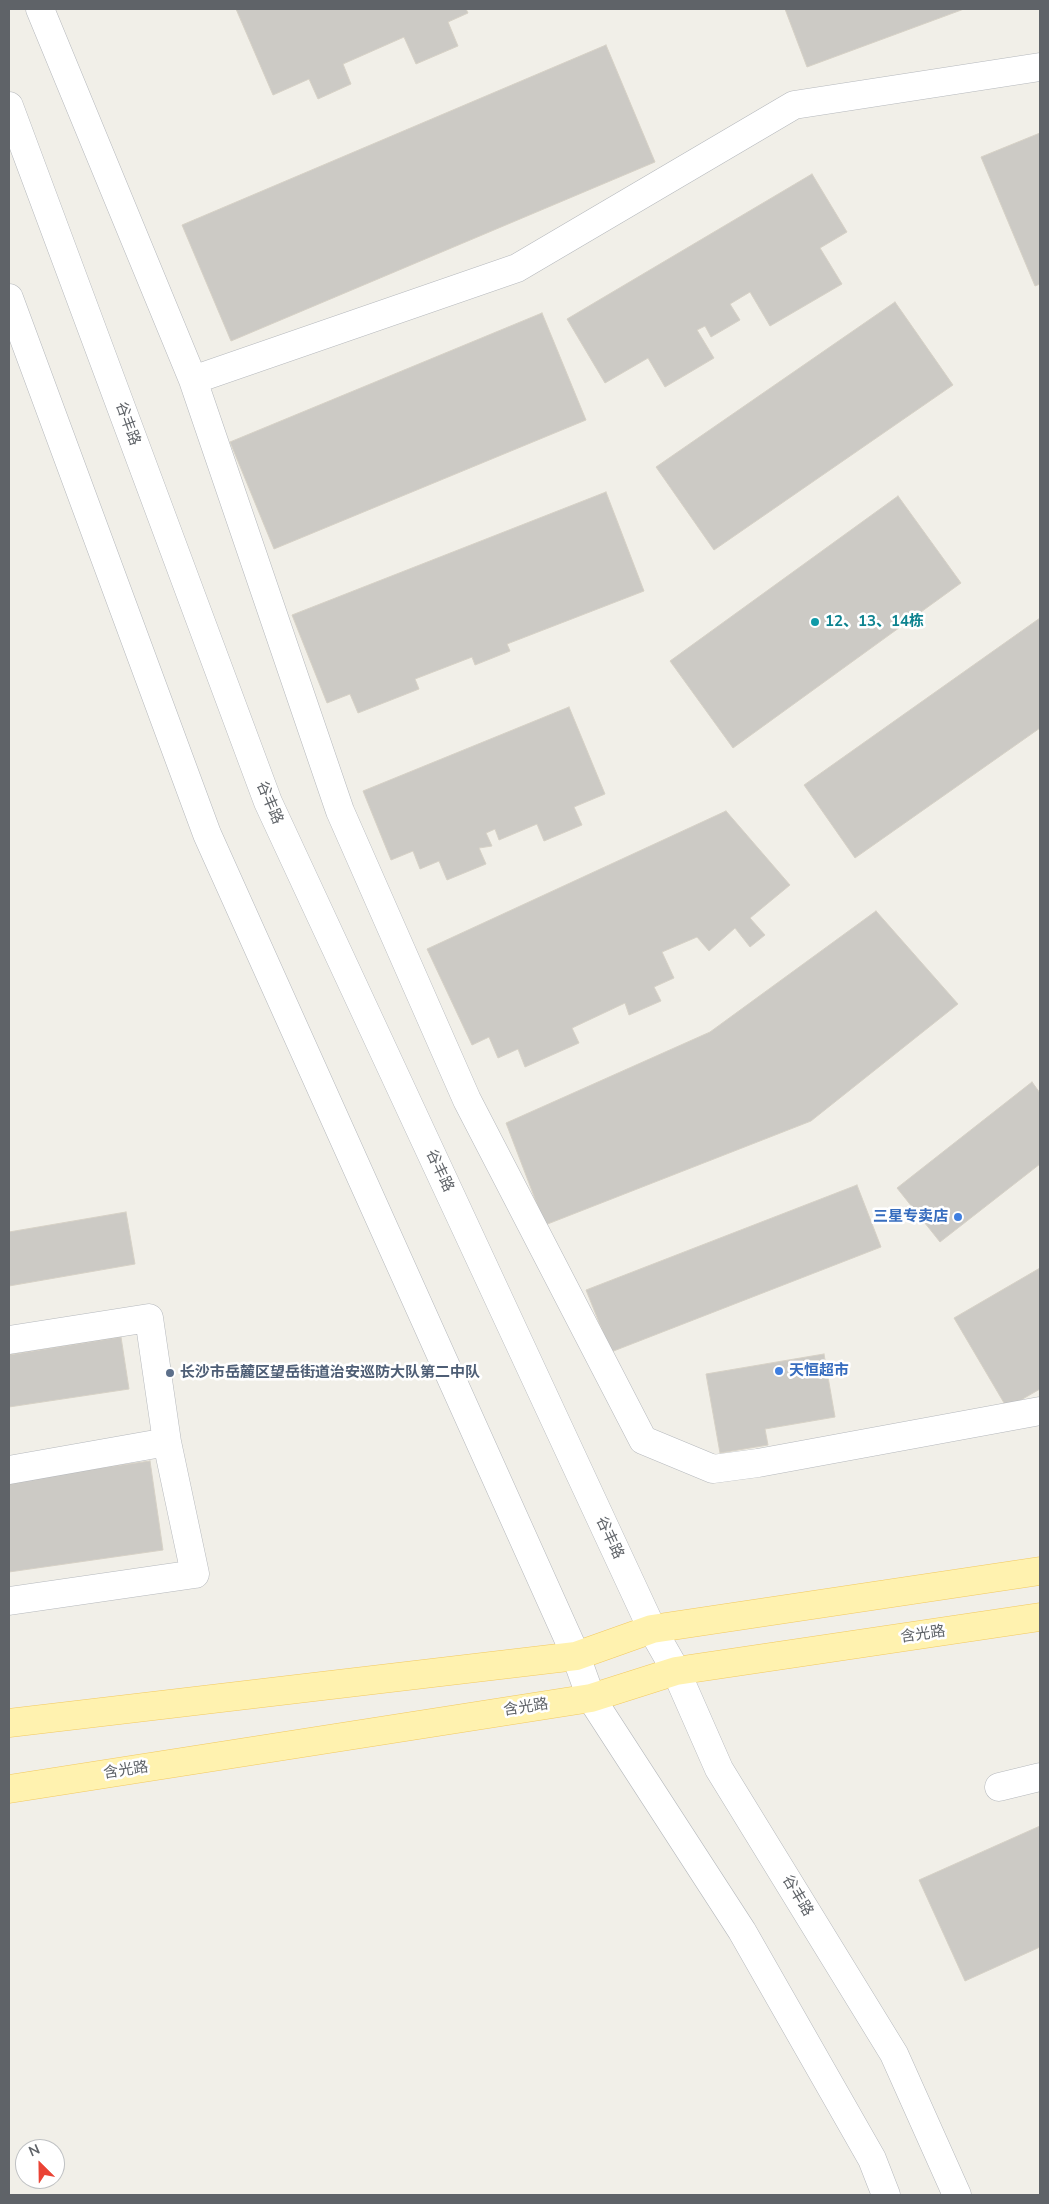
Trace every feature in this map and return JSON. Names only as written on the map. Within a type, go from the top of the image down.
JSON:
[{"type":"main road","points":[[9,1722],[576,1656],[652,1629],[1040,1571]]},
{"type":"main road","name":"含光路","points":[[9,1789],[591,1698],[676,1671],[1040,1617]]},
{"type":"street","points":[[40,9],[193,380],[340,811],[467,1100],[643,1440],[714,1469],[758,1463],[1040,1412]]},
{"type":"street","points":[[193,380],[517,268],[794,105],[1040,67]]},
{"type":"street","name":"谷丰路","points":[[9,106],[268,802],[652,1629],[676,1671],[719,1769],[894,2054],[957,2195]]},
{"type":"street","points":[[9,298],[207,834],[576,1656],[591,1698],[742,1931],[872,2159],[886,2195]]},
{"type":"street","points":[[9,1340],[149,1318],[167,1442],[195,1574],[9,1601]]},
{"type":"street","points":[[9,1470],[167,1442]]},
{"type":"street","points":[[999,1787],[1040,1777]]},
{"type":"building","points":[[236,9],[466,9],[468,13],[448,22],[458,46],[416,64],[404,37],[343,64],[351,84],[318,99],[309,79],[273,95]]},
{"type":"building","points":[[785,9],[964,9],[807,67]]},
{"type":"building","points":[[606,45],[655,162],[231,341],[182,225]]},
{"type":"building","points":[[1040,133],[1040,284],[1035,286],[981,157]]},
{"type":"building","points":[[812,174],[847,232],[820,248],[842,284],[770,326],[750,292],[730,304],[740,320],[711,337],[705,326],[697,330],[714,358],[665,387],[648,358],[605,383],[567,319]]},
{"type":"building","points":[[895,302],[953,385],[714,550],[656,467]]},
{"type":"building","points":[[542,313],[586,420],[274,549],[230,442]]},
{"type":"building","points":[[606,492],[644,591],[507,644],[510,651],[475,665],[472,657],[415,679],[419,689],[358,713],[350,694],[327,703],[292,615]]},
{"type":"building","name":"12、13、14栋","points":[[898,496],[961,583],[733,748],[670,661]]},
{"type":"building","points":[[1040,618],[1040,728],[855,858],[804,785]]},
{"type":"building","points":[[569,707],[605,794],[574,807],[582,825],[544,841],[537,824],[499,840],[495,829],[486,833],[492,846],[479,848],[486,864],[447,880],[439,861],[420,869],[413,851],[391,860],[363,791]]},
{"type":"building","points":[[726,811],[790,885],[750,918],[765,935],[750,947],[735,928],[709,951],[697,937],[662,952],[674,978],[654,987],[661,1001],[629,1015],[625,1003],[572,1028],[579,1043],[525,1067],[518,1049],[498,1058],[489,1037],[472,1045],[427,949]]},
{"type":"building","points":[[876,911],[958,1004],[811,1121],[545,1225],[506,1123],[710,1032]]},
{"type":"building","points":[[1032,1082],[1040,1093],[1040,1164],[940,1242],[897,1188]]},
{"type":"building","points":[[857,1185],[881,1247],[611,1352],[586,1290]]},
{"type":"building","points":[[126,1212],[135,1264],[9,1286],[9,1232]]},
{"type":"building","points":[[1040,1268],[1040,1389],[1007,1408],[954,1318]]},
{"type":"building","points":[[121,1337],[129,1389],[9,1407],[9,1355]]},
{"type":"building","points":[[824,1354],[835,1417],[765,1429],[768,1445],[720,1453],[706,1374]]},
{"type":"building","points":[[150,1461],[163,1550],[9,1572],[9,1481]]},
{"type":"building","points":[[1040,1826],[1040,1947],[965,1981],[919,1880]]},
{"type":"place","name":"12、13、14栋","points":[[815,622]]},
{"type":"place","name":"三星专卖店","points":[[958,1217]]},
{"type":"place","name":"天恒超市","points":[[779,1371]]},
{"type":"place","name":"长沙市岳麓区望岳街道治安巡防大队第二中队","points":[[170,1373]]}]
